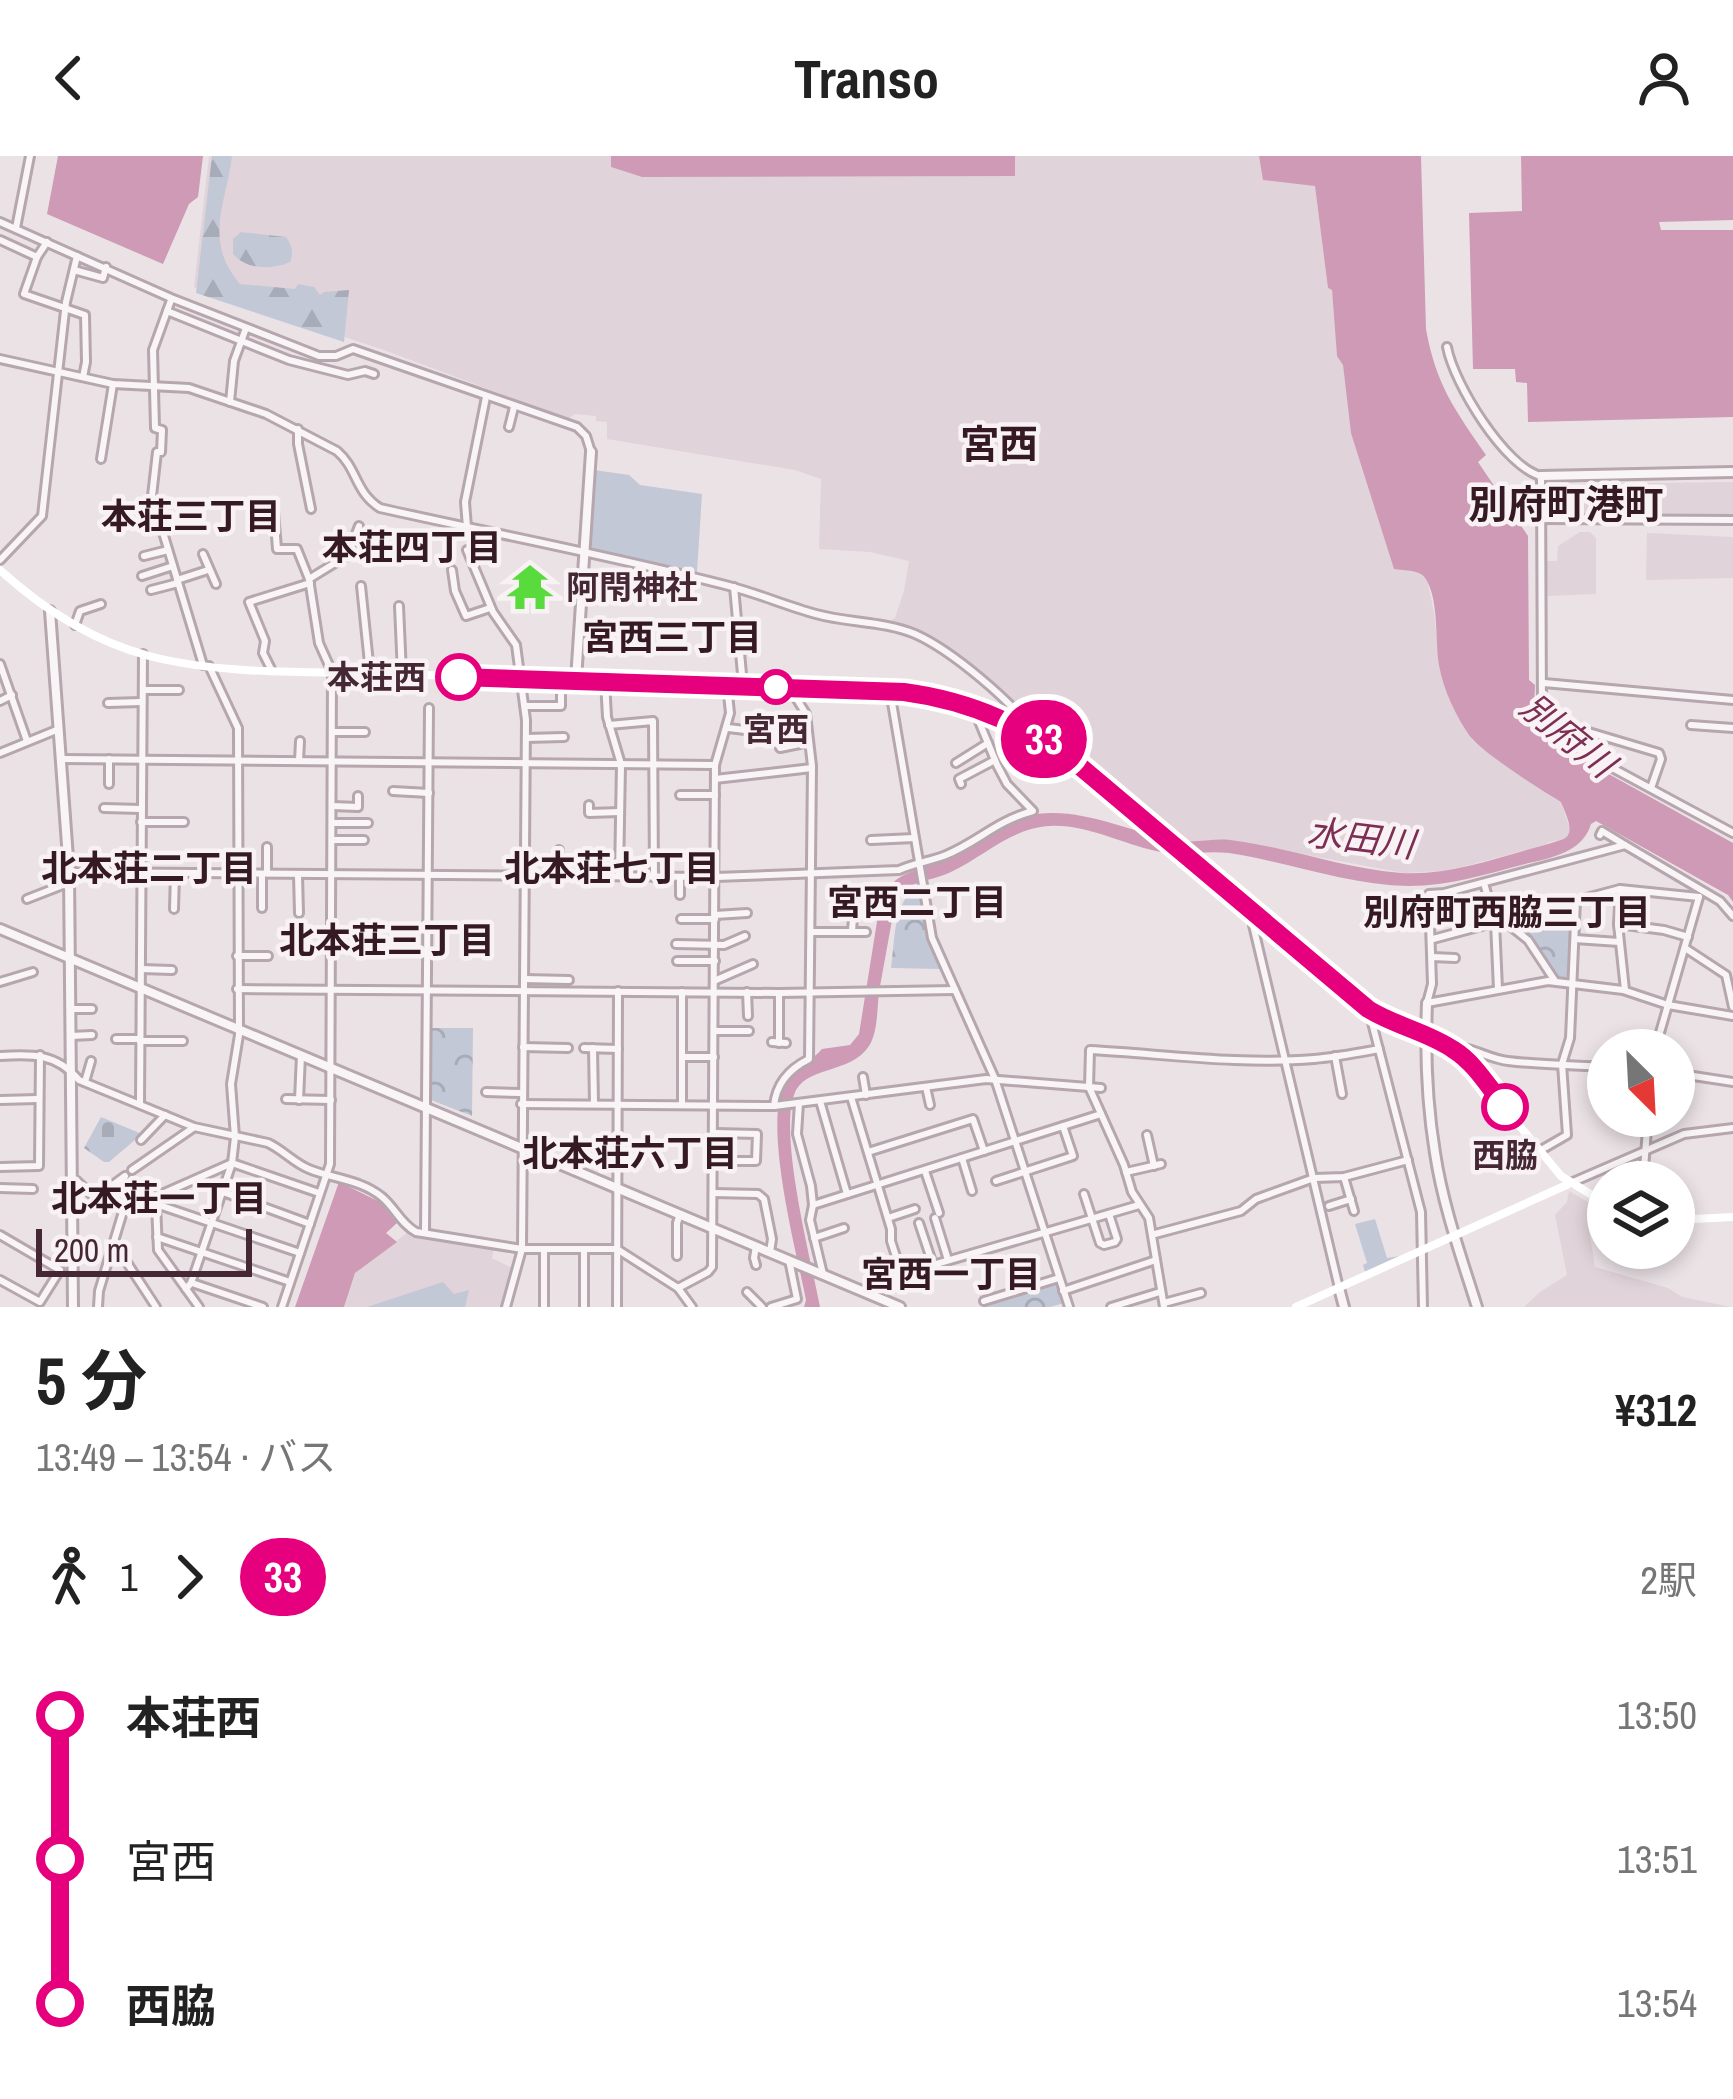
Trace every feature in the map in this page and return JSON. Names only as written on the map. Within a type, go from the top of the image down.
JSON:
[{"type":"main road","points":[[0,570],[75,625],[143,654],[206,666],[890,691],[973,707],[1034,733],[1082,768],[1368,1009],[1451,1047],[1541,1151],[1571,1183],[1587,1193]]},
{"type":"main road","points":[[1296,1307],[1571,1183]]},
{"type":"main road","points":[[1695,1219],[1733,1217]]},
{"type":"street","points":[[16,228],[30,156]]},
{"type":"street","points":[[0,222],[171,298],[319,356],[353,349],[577,427],[586,436],[590,452],[576,680]]},
{"type":"street","points":[[0,240],[37,256]]},
{"type":"street","points":[[47,242],[24,294],[85,314],[83,377]]},
{"type":"street","points":[[0,560],[42,516],[66,310],[77,256]]},
{"type":"street","points":[[74,270],[103,278],[106,267]]},
{"type":"street","points":[[171,298],[153,350],[154,428],[162,430],[163,440],[152,496],[206,666],[238,728],[238,1030],[231,1084],[236,1137],[223,1192],[189,1286]]},
{"type":"street","points":[[167,311],[289,360],[348,375],[374,374]]},
{"type":"street","points":[[230,402],[234,361],[246,328]]},
{"type":"street","points":[[1447,347],[1460,387],[1527,473],[1733,472]]},
{"type":"street","points":[[0,359],[113,384],[190,388],[230,402],[330,446],[346,459],[365,498],[380,508],[585,551],[734,587],[818,615],[914,633],[981,681],[1034,733]]},
{"type":"street","points":[[101,459],[113,384]]},
{"type":"street","points":[[467,527],[465,502],[486,397]]},
{"type":"street","points":[[509,427],[514,406]]},
{"type":"street","points":[[298,429],[311,509]]},
{"type":"street","points":[[1541,476],[1545,719],[1568,744],[1733,832]]},
{"type":"street","points":[[274,511],[277,549],[297,549],[310,581],[320,643],[332,672],[328,1174],[282,1307]]},
{"type":"street","points":[[1542,519],[1733,520]]},
{"type":"street","points":[[272,669],[249,602],[310,581],[348,555],[359,526]]},
{"type":"street","points":[[144,556],[168,550]]},
{"type":"street","points":[[467,550],[491,608],[516,644],[526,738],[522,1249],[506,1307]]},
{"type":"street","points":[[203,554],[216,584]]},
{"type":"street","points":[[142,576],[173,566]]},
{"type":"street","points":[[151,590],[208,570]]},
{"type":"street","points":[[452,570],[466,616],[491,608]]},
{"type":"street","points":[[617,585],[661,591],[662,570]]},
{"type":"street","points":[[361,586],[358,601],[370,673]]},
{"type":"street","points":[[734,587],[743,686]]},
{"type":"street","points":[[75,625],[80,611],[101,604]]},
{"type":"street","points":[[399,606],[401,674]]},
{"type":"street","points":[[50,611],[70,883],[73,1307]]},
{"type":"street","points":[[140,1104],[143,654]]},
{"type":"street","points":[[0,664],[27,741]]},
{"type":"street","points":[[524,706],[561,706],[561,680]]},
{"type":"street","points":[[605,681],[609,725],[621,764],[619,877]]},
{"type":"street","points":[[1544,683],[1733,700]]},
{"type":"street","points":[[678,1288],[710,1270],[715,765],[730,712],[727,685]]},
{"type":"street","points":[[774,1106],[788,1073],[808,1059],[812,768],[806,714],[790,688]]},
{"type":"street","points":[[143,689],[179,690]]},
{"type":"street","points":[[890,691],[932,938],[995,1079],[1069,1307]]},
{"type":"street","points":[[0,701],[12,695]]},
{"type":"street","points":[[109,703],[142,702]]},
{"type":"street","points":[[69,872],[716,877],[899,870],[945,856],[1012,817],[1034,811],[1007,784],[973,707]]},
{"type":"street","points":[[425,1233],[429,708]]},
{"type":"street","points":[[1545,719],[1659,753],[1651,788]]},
{"type":"street","points":[[609,725],[653,721],[654,877]]},
{"type":"street","points":[[1691,725],[1733,728]]},
{"type":"street","points":[[726,728],[754,731]]},
{"type":"street","points":[[0,752],[59,729]]},
{"type":"street","points":[[332,732],[365,732]]},
{"type":"street","points":[[526,738],[564,737]]},
{"type":"street","points":[[299,760],[300,741]]},
{"type":"street","points":[[780,748],[808,742]]},
{"type":"street","points":[[956,763],[988,743]]},
{"type":"street","points":[[62,759],[715,765]]},
{"type":"street","points":[[109,759],[109,784]]},
{"type":"street","points":[[965,779],[994,760]]},
{"type":"street","points":[[715,779],[812,768]]},
{"type":"street","points":[[393,791],[429,794]]},
{"type":"street","points":[[680,795],[715,795]]},
{"type":"street","points":[[332,806],[358,807],[358,796]]},
{"type":"street","points":[[590,805],[589,813],[620,812]]},
{"type":"street","points":[[104,808],[141,809]]},
{"type":"street","points":[[141,822],[184,822]]},
{"type":"street","points":[[332,823],[368,823]]},
{"type":"street","points":[[1600,836],[1602,831],[1720,901],[1733,916]]},
{"type":"street","points":[[871,840],[914,838]]},
{"type":"street","points":[[332,840],[364,840]]},
{"type":"street","points":[[1477,1307],[1454,1237],[1435,1154],[1426,1037],[1426,1003],[1432,984],[1429,894],[1625,845]]},
{"type":"street","points":[[262,908],[267,847]]},
{"type":"street","points":[[559,850],[559,876]]},
{"type":"street","points":[[586,858],[586,876]]},
{"type":"street","points":[[174,909],[175,874]]},
{"type":"street","points":[[298,875],[299,914]]},
{"type":"street","points":[[680,877],[680,895]]},
{"type":"street","points":[[34,900],[70,883]]},
{"type":"street","points":[[1484,883],[1499,921],[1498,989]]},
{"type":"street","points":[[1432,939],[1620,890],[1699,892]]},
{"type":"street","points":[[1620,890],[1618,924],[1625,991]]},
{"type":"street","points":[[1661,1029],[1699,892]]},
{"type":"street","points":[[1541,1151],[1567,1135],[1562,1064],[1570,1038],[1576,900]]},
{"type":"street","points":[[852,932],[854,905]]},
{"type":"street","points":[[681,920],[747,913]]},
{"type":"street","points":[[1260,917],[1253,925],[1344,1307]]},
{"type":"street","points":[[1499,921],[1528,940],[1555,981]]},
{"type":"street","points":[[1618,924],[1688,937]]},
{"type":"street","points":[[0,929],[900,1307]]},
{"type":"street","points":[[811,932],[866,932]]},
{"type":"street","points":[[676,944],[724,945],[745,936]]},
{"type":"street","points":[[331,938],[346,938]]},
{"type":"street","points":[[1574,939],[1619,942]]},
{"type":"street","points":[[1685,948],[1726,975],[1733,1007]]},
{"type":"street","points":[[237,956],[268,956]]},
{"type":"street","points":[[1432,957],[1455,958]]},
{"type":"street","points":[[676,961],[715,961]]},
{"type":"street","points":[[714,981],[753,964]]},
{"type":"street","points":[[141,969],[172,970]]},
{"type":"street","points":[[0,982],[33,972]]},
{"type":"street","points":[[523,979],[568,980]]},
{"type":"street","points":[[1426,1003],[1555,981],[1625,991],[1668,1005],[1733,1016]]},
{"type":"street","points":[[237,989],[955,991]]},
{"type":"street","points":[[617,1307],[618,991]]},
{"type":"street","points":[[682,992],[682,1105]]},
{"type":"street","points":[[747,992],[748,1016]]},
{"type":"street","points":[[779,993],[779,1042]]},
{"type":"street","points":[[70,1009],[92,1009]]},
{"type":"street","points":[[1368,1009],[1420,1212],[1423,1307]]},
{"type":"street","points":[[714,1031],[749,1031]]},
{"type":"street","points":[[70,1036],[92,1035]]},
{"type":"street","points":[[116,1039],[183,1041]]},
{"type":"street","points":[[1451,1047],[1458,1045],[1508,1061],[1587,1066]]},
{"type":"street","points":[[523,1047],[568,1048]]},
{"type":"street","points":[[594,1104],[589,1048],[618,1049]]},
{"type":"street","points":[[1201,1293],[1163,1305],[1148,1213],[1132,1192],[1089,1087],[1090,1051],[1285,1059],[1379,1049]]},
{"type":"street","points":[[0,1167],[39,1171],[40,1055]]},
{"type":"street","points":[[299,1100],[301,1055]]},
{"type":"street","points":[[1335,1056],[1344,1088]]},
{"type":"street","points":[[0,1057],[53,1058],[79,1080],[194,1127],[268,1143],[308,1169],[372,1190],[409,1229],[522,1249],[617,1249],[678,1288],[692,1307]]},
{"type":"street","points":[[682,1057],[714,1058]]},
{"type":"street","points":[[86,1082],[91,1061]]},
{"type":"street","points":[[1695,1076],[1733,1082]]},
{"type":"street","points":[[863,1077],[866,1095]]},
{"type":"street","points":[[521,1104],[774,1106],[995,1079],[1101,1088]]},
{"type":"street","points":[[926,1087],[930,1105]]},
{"type":"street","points":[[486,1092],[521,1093]]},
{"type":"street","points":[[851,1097],[902,1276]]},
{"type":"street","points":[[0,1100],[40,1099]]},
{"type":"street","points":[[286,1100],[331,1100]]},
{"type":"street","points":[[820,1101],[847,1194]]},
{"type":"street","points":[[799,1103],[797,1134],[823,1274]]},
{"type":"street","points":[[141,1140],[165,1114]]},
{"type":"street","points":[[813,1205],[1101,1114]]},
{"type":"street","points":[[868,1152],[973,1119],[984,1151]]},
{"type":"street","points":[[826,1124],[838,1120]]},
{"type":"street","points":[[996,1181],[1073,1156],[1063,1126]]},
{"type":"street","points":[[72,1180],[95,1198],[194,1127]]},
{"type":"street","points":[[1571,1183],[1684,1134],[1733,1128]]},
{"type":"street","points":[[713,1133],[757,1134],[756,1160],[713,1161]]},
{"type":"street","points":[[1644,1161],[1646,1137]]},
{"type":"street","points":[[1126,1172],[1158,1165],[1146,1142]]},
{"type":"street","points":[[962,1158],[972,1191]]},
{"type":"street","points":[[1154,1235],[1241,1211],[1256,1199],[1314,1178],[1344,1178],[1408,1160]]},
{"type":"street","points":[[200,1307],[189,1286],[158,1250],[153,1198],[232,1163],[320,1194]]},
{"type":"street","points":[[924,1170],[948,1261]]},
{"type":"street","points":[[1344,1178],[1354,1211]]},
{"type":"street","points":[[0,1188],[32,1189]]},
{"type":"street","points":[[223,1192],[310,1224]]},
{"type":"street","points":[[713,1193],[758,1194],[764,1199],[773,1218],[770,1252]]},
{"type":"street","points":[[1084,1194],[1100,1243],[1117,1239],[1109,1214]]},
{"type":"street","points":[[1329,1206],[1351,1199]]},
{"type":"street","points":[[111,1307],[98,1304],[125,1204],[135,1203]]},
{"type":"street","points":[[156,1204],[300,1253]]},
{"type":"street","points":[[865,1292],[871,1283],[1140,1204]]},
{"type":"street","points":[[888,1218],[915,1209]]},
{"type":"street","points":[[676,1256],[680,1214]]},
{"type":"street","points":[[919,1223],[933,1266]]},
{"type":"street","points":[[814,1238],[844,1228]]},
{"type":"street","points":[[0,1234],[60,1270],[40,1302],[0,1280]]},
{"type":"street","points":[[157,1237],[291,1283]]},
{"type":"street","points":[[756,1246],[756,1265]]},
{"type":"street","points":[[113,1249],[120,1252],[156,1307]]},
{"type":"street","points":[[544,1249],[544,1307]]},
{"type":"street","points":[[584,1249],[584,1307]]},
{"type":"street","points":[[772,1307],[797,1299],[789,1260]]},
{"type":"street","points":[[1063,1291],[1156,1260]]},
{"type":"street","points":[[984,1301],[1059,1278]]},
{"type":"street","points":[[189,1286],[263,1307]]},
{"type":"street","points":[[747,1292],[762,1307]]},
{"type":"street","points":[[1111,1307],[1160,1292]]},
{"type":"shaded area","points":[[58,156],[203,156],[198,197],[189,204],[163,264],[47,214]]},
{"type":"shaded area","points":[[209,156],[611,156],[611,167],[642,177],[1014,176],[1015,156],[1259,156],[1264,180],[1315,185],[1351,433],[1419,572],[1427,579],[1440,668],[1451,701],[1472,740],[1561,802],[1569,835],[1462,867],[1404,873],[1228,840],[1182,842],[947,649],[885,624],[895,618],[909,561],[870,552],[819,549],[821,479],[795,470],[607,439],[607,422],[596,421],[596,416],[575,414],[568,419],[384,350],[194,287]]},
{"type":"shaded area","points":[[611,156],[1015,156],[1015,176],[642,177],[611,167]]},
{"type":"shaded area","points":[[1259,156],[1421,156],[1430,349],[1441,382],[1486,455],[1478,462],[1528,536],[1529,680],[1535,685],[1537,722],[1551,742],[1733,843],[1733,902],[1596,821],[1581,841],[1555,856],[1468,879],[1409,886],[1364,882],[1229,853],[1165,853],[1077,828],[1050,826],[1023,832],[905,891],[894,909],[869,1046],[851,1062],[807,1079],[794,1095],[790,1114],[793,1168],[820,1307],[804,1307],[779,1153],[780,1097],[787,1079],[822,1049],[850,1045],[859,1034],[880,903],[899,878],[955,855],[1014,819],[1044,813],[1082,816],[1176,840],[1230,840],[1401,873],[1474,865],[1569,834],[1561,802],[1475,742],[1451,702],[1439,665],[1431,590],[1421,574],[1394,569],[1351,433],[1315,186],[1263,180]]},
{"type":"shaded area","points":[[1521,156],[1733,156],[1733,220],[1659,222],[1661,230],[1733,230],[1733,417],[1528,422],[1527,383],[1516,382],[1515,369],[1473,369],[1469,213],[1522,211]]},
{"type":"shaded area","points":[[1733,482],[1733,523],[1578,519],[1578,484]]},
{"type":"shaded area","points":[[1580,532],[1596,538],[1596,594],[1548,596],[1545,561],[1557,561],[1558,546]]},
{"type":"shaded area","points":[[1647,533],[1733,537],[1733,578],[1646,580]]},
{"type":"shaded area","points":[[339,1182],[380,1202],[397,1223],[386,1233],[397,1242],[355,1273],[344,1307],[295,1307]]},
{"type":"shaded area","points":[[1569,1191],[1587,1202],[1587,1269],[1602,1269],[1668,1288],[1682,1297],[1731,1307],[1524,1307],[1567,1275],[1555,1215],[1567,1202]]},
{"type":"shaded area","points":[[407,1233],[494,1247],[492,1258],[514,1269],[502,1307],[344,1307],[355,1273]]},
{"type":"green space","points":[[212,156],[232,156],[220,237],[222,253],[240,284],[295,289],[298,284],[314,287],[320,295],[349,290],[344,342],[196,293]]},
{"type":"green space","points":[[241,232],[286,237],[292,249],[290,262],[260,267],[245,263],[233,254],[233,239]]},
{"type":"green space","points":[[594,470],[629,475],[640,485],[702,494],[697,572],[593,549]]},
{"type":"green space","points":[[918,886],[926,934],[941,969],[891,968],[900,911]]},
{"type":"green space","points":[[1570,906],[1567,976],[1554,978],[1533,944],[1509,922]]},
{"type":"green space","points":[[429,1028],[473,1028],[472,1116],[431,1100]]},
{"type":"green space","points":[[101,1117],[142,1134],[109,1162],[84,1148]]},
{"type":"green space","points":[[1375,1219],[1387,1258],[1400,1256],[1365,1272],[1367,1263],[1355,1224]]},
{"type":"green space","points":[[1055,1281],[1064,1303],[1050,1307],[983,1305]]},
{"type":"green space","points":[[443,1282],[454,1294],[469,1290],[465,1307],[367,1307]]},
{"type":"bus line","name":"33","points":[[459,677],[904,692],[946,699],[998,716],[1034,733],[1082,768],[1368,1009],[1451,1047],[1505,1107]]},
{"type":"place","name":"阿閇神社","points":[[530,587]]},
{"type":"place","name":"本荘西","points":[[459,677]]},
{"type":"place","name":"宮西","points":[[776,687]]},
{"type":"place","name":"西脇","points":[[1505,1107]]},
{"type":"district","name":"宮西","points":[[999,444]]},
{"type":"district","name":"別府町港町","points":[[1566,504]]},
{"type":"district","name":"本荘三丁目","points":[[191,516]]},
{"type":"district","name":"本荘四丁目","points":[[412,547]]},
{"type":"district","name":"宮西三丁目","points":[[672,637]]},
{"type":"district","name":"北本荘二丁目","points":[[149,868]]},
{"type":"district","name":"北本荘七丁目","points":[[612,868]]},
{"type":"district","name":"宮西二丁目","points":[[917,902]]},
{"type":"district","name":"別府町西脇三丁目","points":[[1507,912]]},
{"type":"district","name":"北本荘三丁目","points":[[387,940]]},
{"type":"district","name":"北本荘六丁目","points":[[630,1153]]},
{"type":"district","name":"北本荘一丁目","points":[[159,1198]]},
{"type":"district","name":"宮西一丁目","points":[[951,1274]]},
{"type":"water label","name":"別府川","points":[[1568,735]]},
{"type":"water label","name":"水田川","points":[[1361,838]]}]
